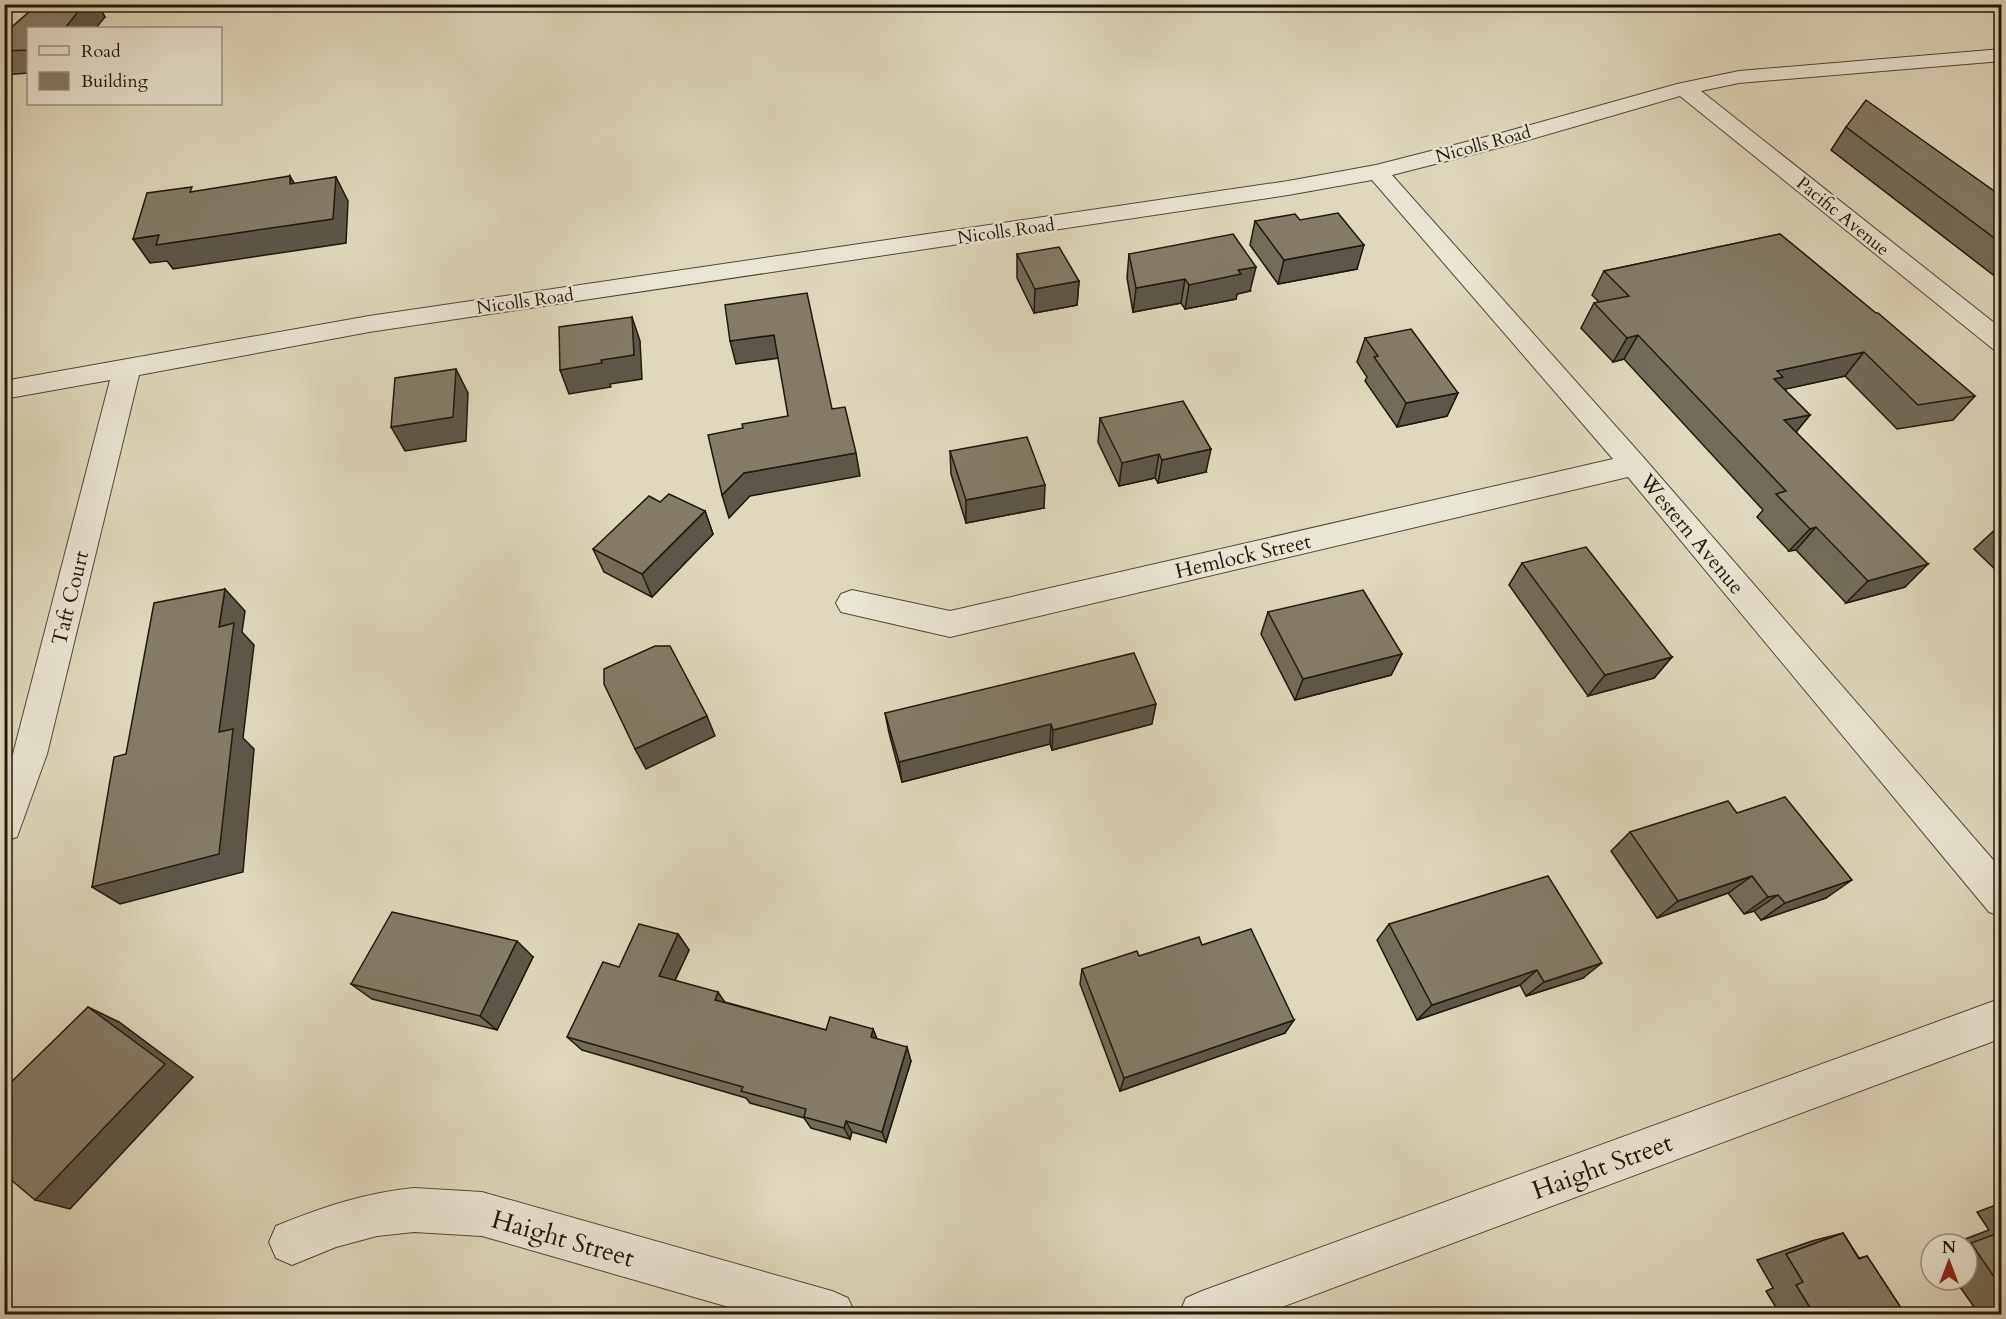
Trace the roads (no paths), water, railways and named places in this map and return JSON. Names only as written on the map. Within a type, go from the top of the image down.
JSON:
[{"type":"street","name":"Nicolls Road","points":[[4,390],[369,324],[1288,189],[1377,172],[1513,137],[1684,88],[1739,77],[2001,55]]},
{"type":"street","name":"Pacific Avenue","points":[[1684,88],[2001,343]]},
{"type":"street","name":"Western Avenue","points":[[1377,172],[1634,465],[2001,899]]},
{"type":"street","name":"Taft Court","points":[[4,825],[30,754],[127,368]]},
{"type":"street","name":"Hemlock Street","points":[[852,603],[950,624],[1634,465]]},
{"type":"street","name":"Haight Street","points":[[1202,1314],[2001,1018]]},
{"type":"street","name":"Haight Street","points":[[292,1242],[336,1225],[377,1215],[414,1210],[482,1215],[832,1314]]}]
